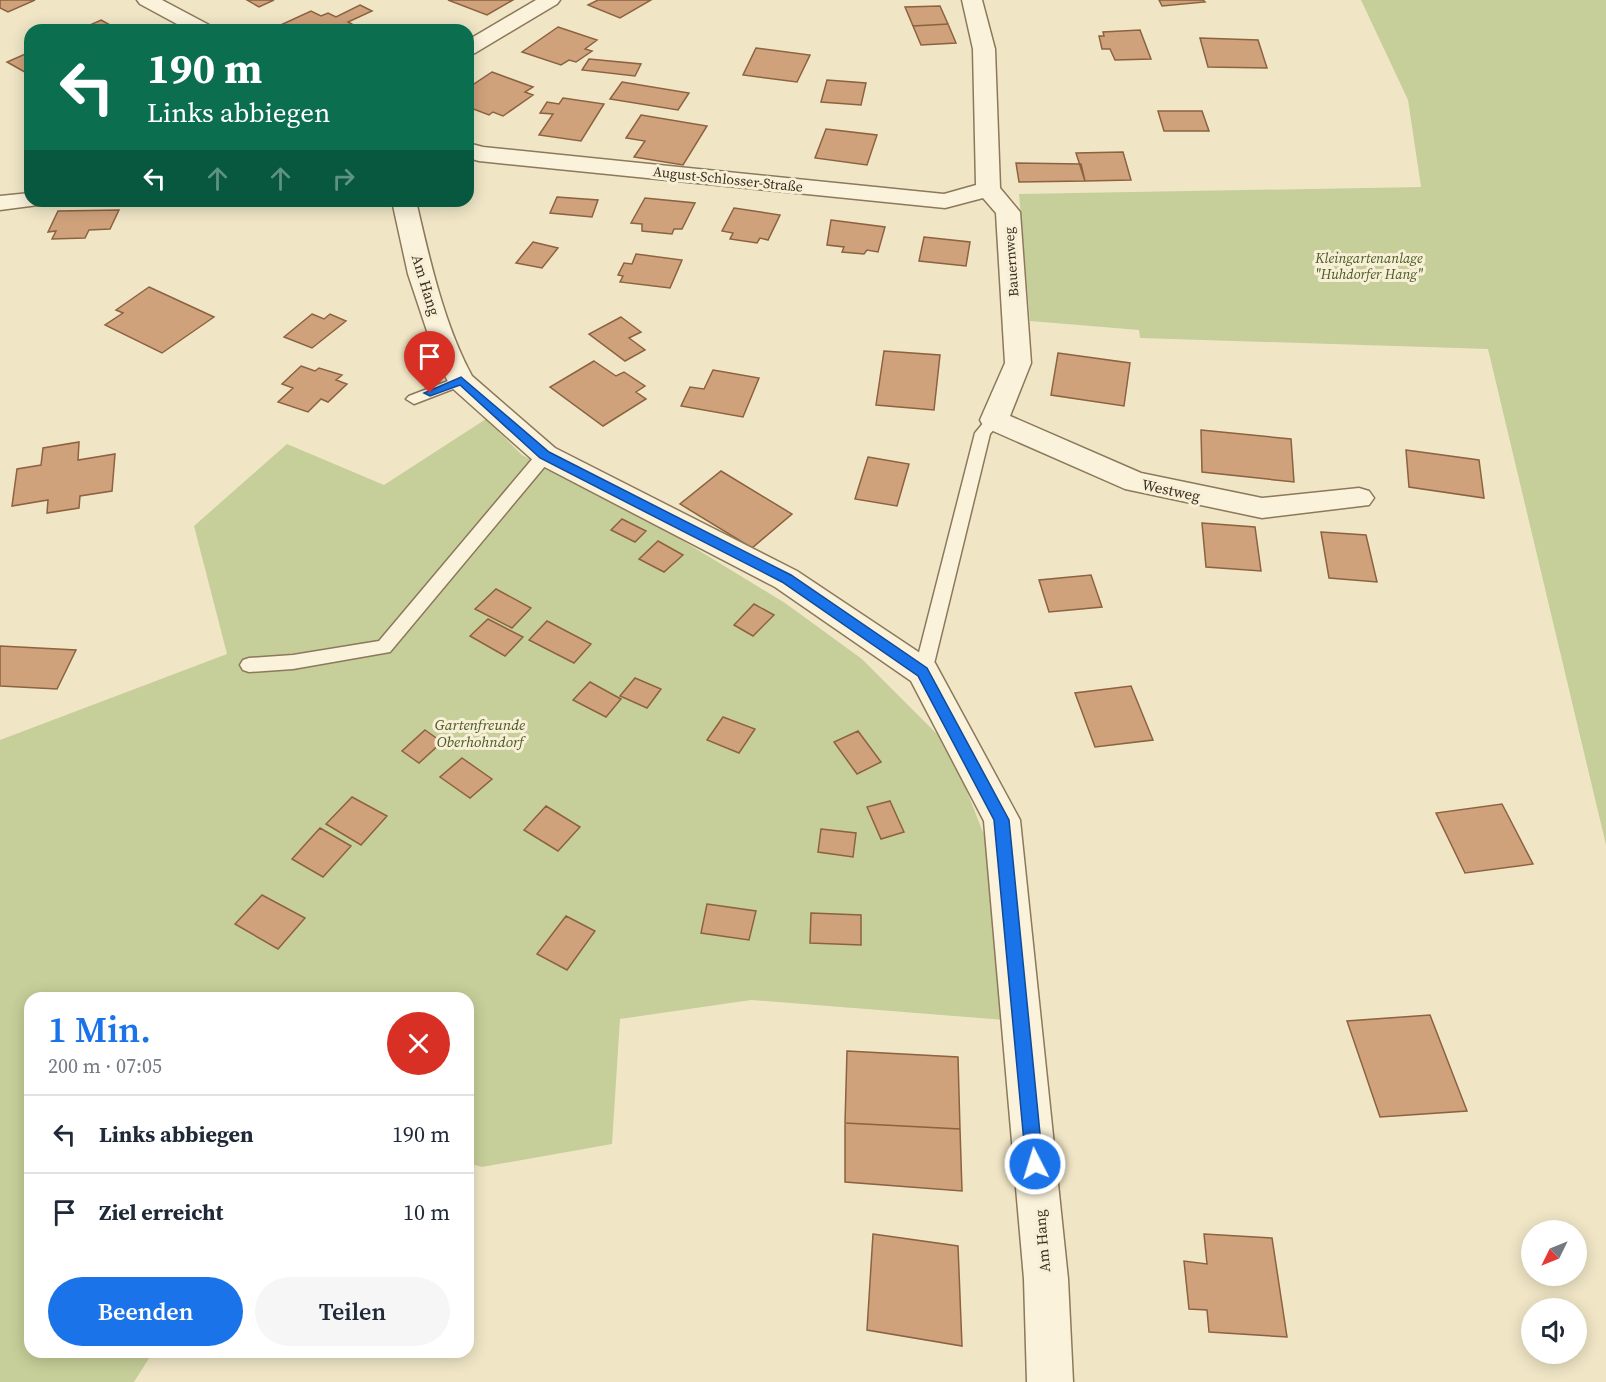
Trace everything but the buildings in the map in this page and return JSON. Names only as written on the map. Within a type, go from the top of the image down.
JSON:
[{"type":"street","points":[[147,0],[193,24]]},
{"type":"street","points":[[474,46],[550,0]]},
{"type":"street","points":[[972,0],[984,49],[988,189]]},
{"type":"street","name":"August-Schlosser-Straße","points":[[474,152],[945,201],[988,189]]},
{"type":"street","name":"Bauernweg","points":[[988,189],[1008,212],[1018,363],[988,426]]},
{"type":"street","points":[[0,203],[24,201]]},
{"type":"street","name":"Am Hang","points":[[405,207],[421,274],[450,361],[461,381],[544,455],[786,579],[923,672],[1002,820],[1046,1279],[1050,1382]]},
{"type":"street","name":"Westweg","points":[[988,426],[1135,482],[1262,508],[1359,498]]},
{"type":"lane","points":[[414,399],[461,381]]},
{"type":"lane","name":"Bauernweg","points":[[923,672],[988,426]]},
{"type":"lane","points":[[249,665],[293,662],[384,647],[544,455]]},
{"type":"green space","name":"Kleingartenanlage \"Huhdorfer Hang\"","points":[[1361,0],[1606,0],[1606,845],[1488,349],[1140,338],[1139,330],[1030,321],[1019,194],[1421,187],[1408,100]]},
{"type":"green space","name":"Gartenfreunde Oberhohndorf","points":[[486,419],[522,455],[667,531],[785,603],[862,659],[937,734],[966,789],[988,845],[1005,1020],[751,1000],[620,1019],[612,1144],[482,1167],[474,1165],[474,992],[24,992],[24,1358],[149,1358],[134,1382],[0,1382],[0,740],[227,654],[194,526],[287,444],[384,485]]},
{"type":"route","points":[[430,393],[461,381],[544,455],[786,579],[923,672],[1002,820],[1035,1164]]}]
